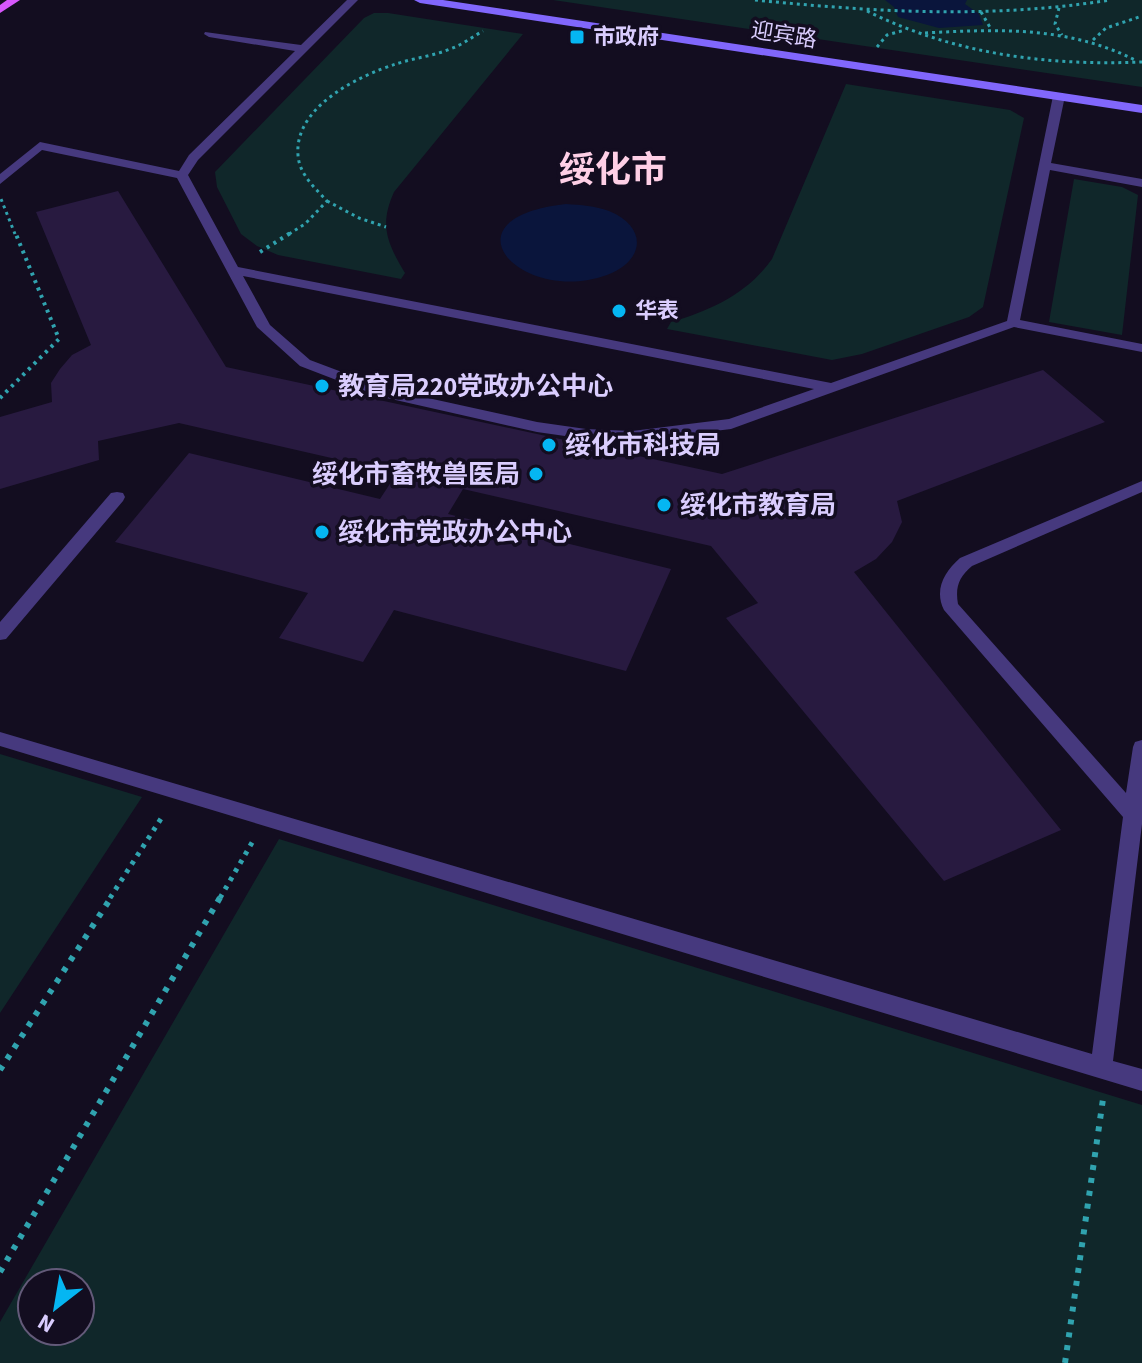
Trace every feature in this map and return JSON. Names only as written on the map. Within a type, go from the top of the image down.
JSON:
[{"type":"main road","points":[[0,10],[14,0]]},
{"type":"main road","name":"迎宾路","points":[[420,0],[1142,109]]},
{"type":"lane","points":[[182,175],[193,158],[353,0]]},
{"type":"lane","points":[[209,34],[305,49]]},
{"type":"lane","points":[[1013,323],[1059,96]]},
{"type":"lane","points":[[0,180],[40,146],[182,175],[264,327],[305,363],[383,393],[537,427],[616,436],[680,432],[731,424],[1013,323],[1142,348]]},
{"type":"lane","points":[[1046,166],[1142,183]]},
{"type":"lane","points":[[234,270],[833,388]]},
{"type":"lane","points":[[1132,813],[950,606],[947,593],[956,569],[966,562],[1142,486]]},
{"type":"lane","points":[[0,634],[117,497]]},
{"type":"lane","points":[[0,739],[1142,1080]]},
{"type":"lane","points":[[1104,1068],[1142,747]]},
{"type":"path","points":[[755,0],[893,11],[1059,8],[1110,0]]},
{"type":"path","points":[[1059,8],[1055,24],[1062,36]]},
{"type":"path","points":[[864,10],[905,29],[967,47],[1040,60],[1141,63]]},
{"type":"path","points":[[981,11],[991,29]]},
{"type":"path","points":[[1093,40],[1106,28],[1142,16]]},
{"type":"path","points":[[386,227],[359,218],[327,201],[306,182],[295,155],[299,135],[313,112],[376,71],[454,48],[491,26]]},
{"type":"path","points":[[874,53],[881,40],[905,29]]},
{"type":"path","points":[[919,34],[991,29],[1093,40],[1141,63]]},
{"type":"path","points":[[0,197],[59,339],[0,398]]},
{"type":"path","points":[[259,253],[305,224],[327,201]]},
{"type":"path","points":[[0,1070],[178,793]]},
{"type":"path","points":[[0,1272],[265,819]]},
{"type":"path","points":[[1065,1363],[1104,1068]]},
{"type":"green space","points":[[553,0],[1142,0],[1142,87]]},
{"type":"green space","points":[[374,13],[523,34],[394,192],[387,214],[387,234],[405,273],[401,279],[278,255],[257,246],[241,234],[217,187],[215,172],[364,18]]},
{"type":"green space","points":[[846,84],[1010,110],[1024,118],[983,307],[969,317],[862,354],[832,360],[667,329],[671,322],[714,306],[740,291],[772,259]]},
{"type":"green space","points":[[1074,179],[1122,187],[1138,195],[1122,335],[1049,322]]},
{"type":"green space","points":[[0,754],[142,797],[0,1013]]},
{"type":"green space","points":[[279,839],[1142,1105],[1142,1363],[0,1363],[0,1322],[16,1294],[16,1347],[96,1347],[96,1267],[32,1267]]},
{"type":"water","points":[[885,0],[967,0],[965,4],[979,14],[983,25],[939,28],[898,17],[894,7]]},
{"type":"water","points":[[566,204],[609,211],[622,218],[636,235],[635,253],[629,261],[607,275],[575,281],[546,279],[523,270],[507,256],[500,241],[507,225],[528,212]]},
{"type":"building","name":"绥化市党政办公中心","points":[[118,191],[226,367],[722,474],[1043,370],[1105,422],[897,501],[902,522],[892,542],[876,559],[854,572],[1061,830],[944,881],[726,618],[758,603],[711,546],[463,489],[448,514],[671,569],[626,671],[394,610],[363,662],[279,638],[308,593],[115,542],[189,453],[380,499],[397,473],[179,423],[98,441],[99,460],[0,489],[0,417],[52,402],[51,383],[60,369],[72,355],[91,345],[36,212]]},
{"type":"place","name":"市政府","points":[[577,37]]},
{"type":"place","name":"华表","points":[[619,311]]},
{"type":"place","name":"教育局220党政办公中心","points":[[322,386]]},
{"type":"place","name":"绥化市科技局","points":[[549,445]]},
{"type":"place","name":"绥化市畜牧兽医局","points":[[536,474]]},
{"type":"place","name":"绥化市教育局","points":[[664,505]]},
{"type":"place","name":"绥化市党政办公中心","points":[[322,532]]},
{"type":"district","name":"绥化市","points":[[613,170]]}]
